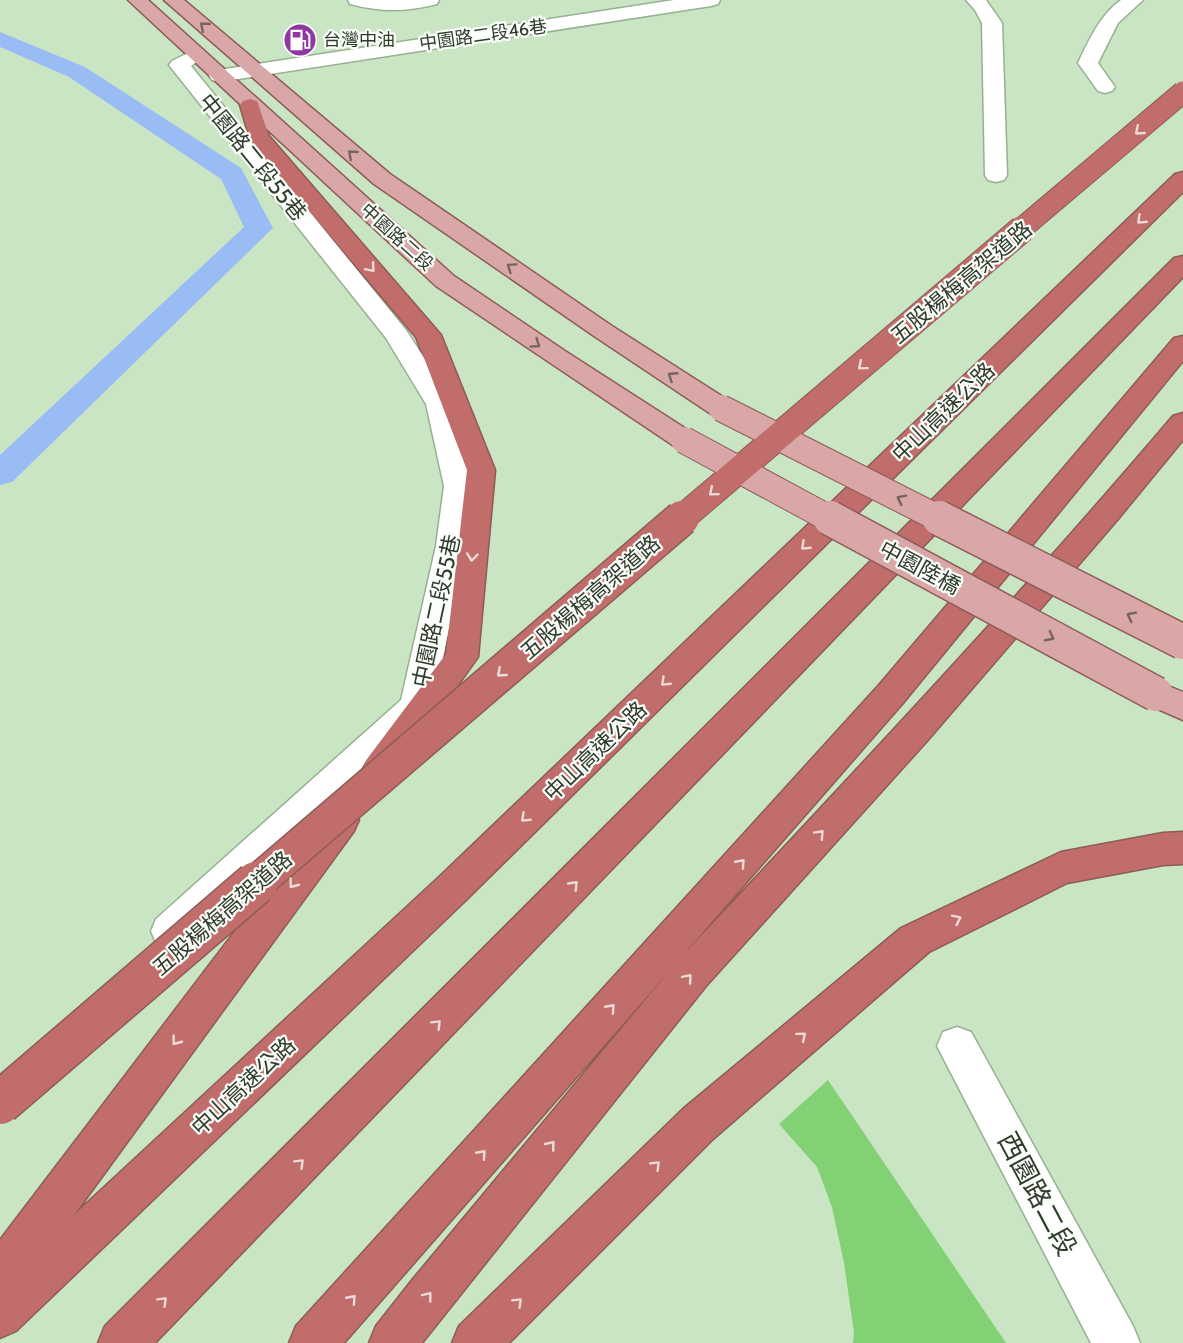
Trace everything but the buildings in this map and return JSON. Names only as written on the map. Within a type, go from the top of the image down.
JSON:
[{"type":"highway","name":"五股楊梅高架道路","points":[[0,1103],[618,572],[1183,92]]},
{"type":"highway","points":[[0,1278],[462,657],[481,470],[428,335],[259,137],[250,105]]},
{"type":"highway","name":"中山高速公路","points":[[0,1315],[452,889],[1183,180]]},
{"type":"highway","points":[[122,1343],[1183,263]]},
{"type":"highway","points":[[313,1343],[891,694],[1183,344]]},
{"type":"highway","points":[[393,1343],[429,1295],[692,973],[915,731],[1108,512],[1183,422]]},
{"type":"highway","points":[[476,1343],[698,1124],[915,940],[1061,868],[1162,849],[1183,848]]},
{"type":"main road","name":"中園路二段","points":[[137,0],[445,281],[684,440]]},
{"type":"main road","name":"中園路二段","points":[[173,0],[382,179],[603,331],[721,408],[1183,642]]},
{"type":"main road","name":"中園陸橋","points":[[684,440],[1170,701]]},
{"type":"lane","points":[[357,0],[390,6],[430,0]]},
{"type":"lane","points":[[605,0],[625,14]]},
{"type":"lane","name":"中園路二段46巷","points":[[219,76],[711,0]]},
{"type":"lane","points":[[975,0],[992,23],[996,175]]},
{"type":"lane","points":[[1105,87],[1088,63],[1118,9],[1134,0]]},
{"type":"lane","name":"中園路二段55巷","points":[[0,1085],[416,706],[452,546],[459,486],[440,404],[397,335],[179,65],[196,55]]},
{"type":"lane","name":"西園路二段","points":[[957,1046],[1116,1343]]},
{"type":"green space","points":[[828,1080],[1006,1343],[853,1343],[854,1332],[844,1263],[832,1207],[817,1167],[779,1124]]},
{"type":"waterway","points":[[0,39],[77,72],[232,174],[259,228],[0,474]]},
{"type":"place","name":"台灣中油","points":[[300,40]]}]
